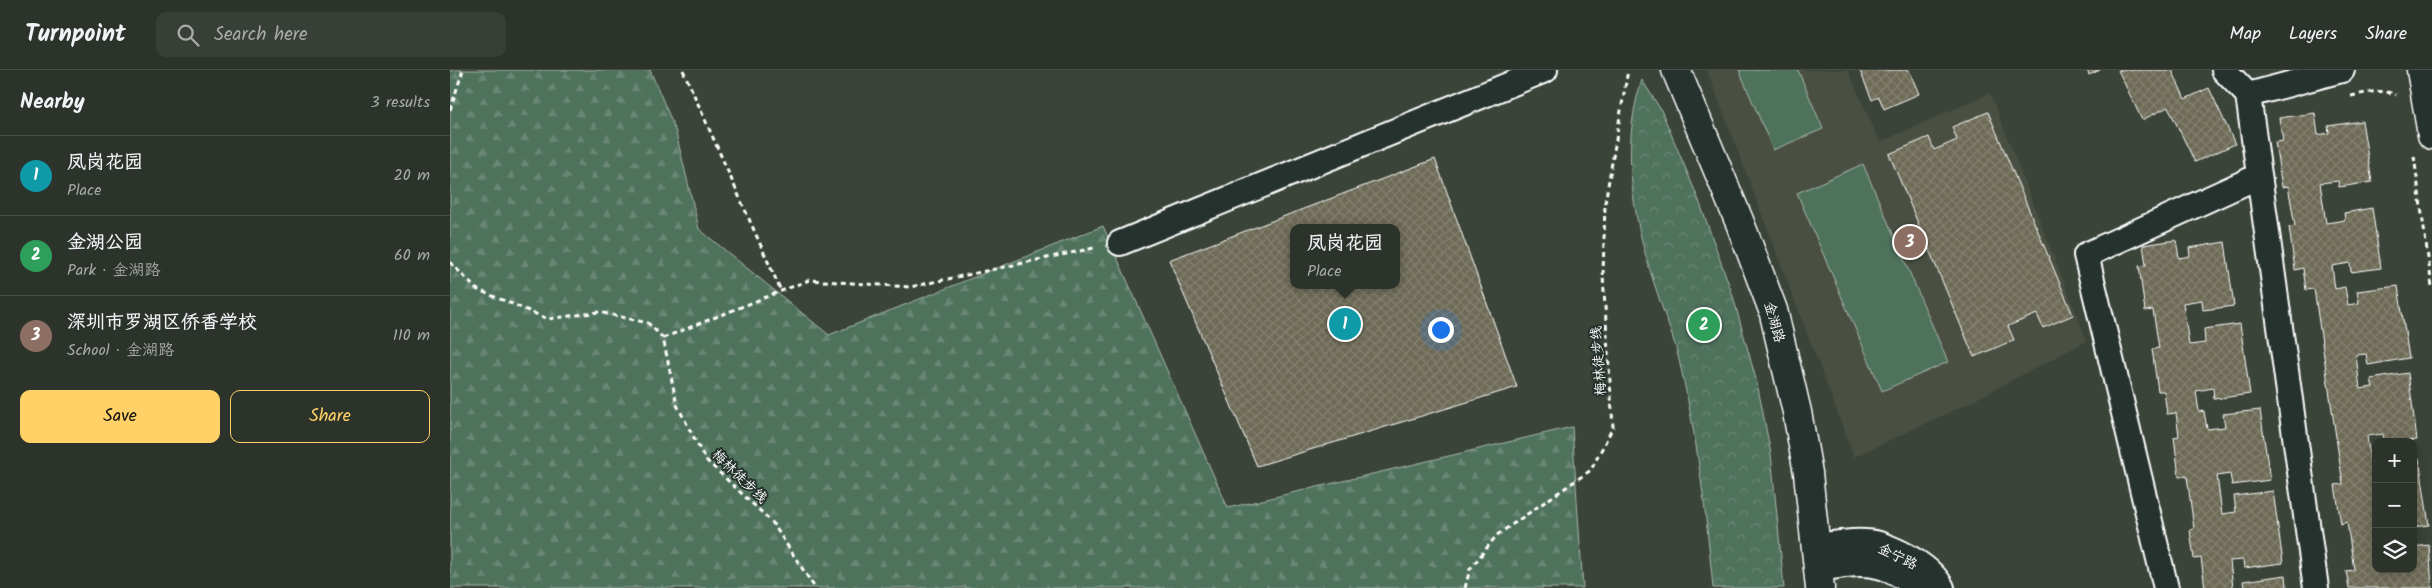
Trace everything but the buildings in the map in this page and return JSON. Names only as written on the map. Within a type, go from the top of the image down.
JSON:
[{"type":"street","points":[[1120,243],[1545,70]]},
{"type":"street","name":"金湖路","points":[[1676,70],[1740,222],[1773,310],[1797,412],[1808,473],[1818,568]]},
{"type":"street","points":[[2224,70],[2248,95],[2316,588]]},
{"type":"street","points":[[2248,95],[2342,70]]},
{"type":"street","points":[[2421,70],[2422,142]]},
{"type":"street","points":[[2166,588],[2086,255],[2258,176]]},
{"type":"street","name":"金宁路","points":[[1818,568],[1840,543],[1877,544],[1914,560],[1940,582],[1942,588]]},
{"type":"street","name":"金宁路","points":[[1818,568],[1876,563],[1903,576],[1917,588]]},
{"type":"path","points":[[450,110],[464,70]]},
{"type":"path","points":[[683,70],[780,291]]},
{"type":"path","name":"梅林徒步线","points":[[1465,588],[1470,568],[1497,535],[1591,470],[1613,427],[1603,276],[1605,203],[1628,70]]},
{"type":"path","points":[[2344,98],[2380,91],[2388,91],[2400,97]]},
{"type":"path","points":[[2422,142],[2432,287]]},
{"type":"path","points":[[450,262],[476,289],[548,319],[599,312],[648,323],[663,338],[808,280],[910,287],[1120,243]]},
{"type":"path","name":"梅林徒步线","points":[[663,338],[677,405],[705,459],[772,522],[815,588]]},
{"type":"shaded area","points":[[1707,70],[1848,70],[1880,142],[1990,93],[2087,341],[1963,406],[1854,457]]},
{"type":"green space","points":[[450,70],[650,70],[675,129],[699,229],[829,335],[1103,226],[1228,508],[1572,427],[1583,588],[450,588]]},
{"type":"green space","points":[[1739,70],[1798,70],[1823,129],[1773,150]]},
{"type":"green space","points":[[1642,80],[1661,110],[1698,198],[1732,293],[1757,383],[1771,454],[1784,588],[1713,588],[1700,473],[1691,416],[1675,344],[1642,243],[1632,189],[1631,134]]},
{"type":"green space","points":[[1863,164],[1948,362],[1882,391],[1797,193]]},
{"type":"place","name":"深圳市罗湖区侨香学校","points":[[1910,242]]},
{"type":"place","name":"凤岗花园","points":[[1345,324]]},
{"type":"place","name":"金湖公园","points":[[1704,325]]}]
